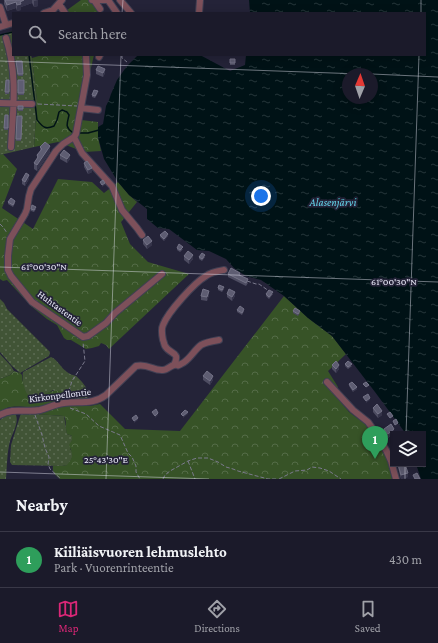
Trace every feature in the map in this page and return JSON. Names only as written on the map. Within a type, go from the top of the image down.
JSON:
[{"type":"street","points":[[93,0],[108,0],[116,12]]},
{"type":"street","points":[[93,0],[100,9]]},
{"type":"street","points":[[120,0],[130,12]]},
{"type":"street","points":[[199,12],[200,0]]},
{"type":"street","points":[[47,12],[53,10],[60,2],[65,12]]},
{"type":"street","points":[[0,7],[3,26]]},
{"type":"street","points":[[6,38],[10,52],[14,82],[11,146]]},
{"type":"street","points":[[86,56],[87,75],[77,129],[74,137],[82,153],[112,186],[122,210],[142,235]]},
{"type":"street","points":[[0,103],[32,104]]},
{"type":"street","points":[[81,108],[98,110]]},
{"type":"street","name":"Huhtastentie","points":[[74,137],[56,150],[35,182],[29,196],[25,214],[9,243],[8,270],[15,281],[32,302],[83,337],[88,336],[106,323],[115,313],[162,274]]},
{"type":"street","points":[[174,365],[176,357],[174,353],[165,347],[162,326],[181,299],[201,280],[208,274],[224,270]]},
{"type":"street","name":"Kirkonpellontie","points":[[0,415],[12,410],[40,410],[53,405],[90,402],[101,399],[136,366],[146,365],[163,370],[174,365],[181,364],[204,343],[219,340]]},
{"type":"street","points":[[327,382],[353,410],[368,422],[387,452],[396,479]]},
{"type":"path","points":[[122,56],[122,58],[128,62]]},
{"type":"path","points":[[39,104],[81,108]]},
{"type":"path","points":[[0,224],[3,226],[8,235],[9,243]]},
{"type":"path","points":[[246,280],[250,283],[259,284],[270,292]]},
{"type":"path","points":[[83,337],[85,361],[72,381],[65,403],[70,408],[86,414],[99,426],[120,435],[128,453],[132,457],[136,466],[136,472],[140,479]]},
{"type":"path","points":[[33,410],[49,457],[48,464],[50,469],[61,479]]},
{"type":"path","points":[[164,479],[165,475],[170,471],[188,461],[197,458],[208,458],[238,472],[268,479],[278,479],[295,471],[308,470],[312,467],[329,471],[341,479]]},
{"type":"path","points":[[188,461],[195,479]]},
{"type":"green space","points":[[81,0],[90,0],[99,11],[97,12],[64,12]]},
{"type":"green space","points":[[12,31],[12,56],[31,56],[37,101],[34,147],[0,155],[0,35]]},
{"type":"green space","points":[[39,56],[94,56],[82,106],[81,120],[98,122],[98,137],[101,151],[84,152],[58,142],[34,147],[37,101],[32,58]]},
{"type":"green space","points":[[3,154],[17,169],[2,208],[33,229],[58,179],[92,182],[104,193],[118,182],[137,202],[121,222],[130,244],[148,262],[189,274],[109,349],[106,345],[101,343],[99,346],[86,349],[71,340],[67,340],[64,338],[57,325],[31,306],[7,280],[3,281],[0,279],[0,155]]},
{"type":"green space","points":[[284,296],[308,318],[332,336],[346,354],[328,371],[338,387],[334,394],[349,412],[365,424],[377,440],[385,453],[392,479],[60,479],[55,475],[53,472],[53,466],[67,465],[71,459],[72,455],[69,445],[72,440],[72,436],[67,434],[64,416],[35,414],[36,412],[62,406],[90,406],[100,404],[125,429],[180,431]]},
{"type":"green space","points":[[0,299],[7,309],[50,352],[49,356],[20,373],[0,352]]},
{"type":"green space","points":[[0,354],[14,371],[10,375],[0,379]]},
{"type":"green space","points":[[51,357],[56,360],[65,370],[76,376],[82,382],[90,394],[86,399],[66,399],[53,390],[38,399],[27,394],[23,385],[23,372]]},
{"type":"green space","points":[[14,371],[22,375],[25,389],[27,394],[30,396],[38,399],[49,392],[61,391],[63,397],[66,399],[38,407],[17,406],[4,409],[0,412],[0,379],[10,375]]},
{"type":"green space","points":[[15,413],[17,419],[9,446],[6,479],[0,479],[0,420],[5,415]]},
{"type":"green space","points":[[21,413],[64,416],[67,434],[72,436],[70,449],[72,457],[68,465],[12,465],[10,462],[11,445]]},
{"type":"water","name":"Alasenjärvi","points":[[249,0],[438,0],[438,479],[421,479],[417,467],[426,467],[426,431],[404,431],[332,336],[308,318],[284,296],[261,280],[246,276],[234,268],[226,259],[209,251],[197,250],[169,229],[158,228],[147,219],[147,209],[129,195],[118,182],[104,159],[98,137],[98,127],[103,124],[106,106],[117,80],[127,66],[137,56],[202,56],[230,71],[245,65],[246,56],[426,56],[426,12],[250,12]]},
{"type":"building","points":[[5,0],[24,0],[20,2],[21,4],[17,5],[16,2],[7,5]]},
{"type":"building","points":[[230,59],[235,59],[235,63],[230,63]]},
{"type":"building","points":[[16,61],[22,61],[23,74],[18,74]]},
{"type":"building","points":[[98,66],[105,69],[103,73],[96,70]]},
{"type":"building","points":[[6,80],[9,80],[9,92],[5,92]]},
{"type":"building","points":[[18,80],[24,80],[24,93],[18,93]]},
{"type":"building","points":[[94,90],[98,91],[95,96],[92,95]]},
{"type":"building","points":[[18,106],[23,106],[23,109],[18,109]]},
{"type":"building","points":[[5,115],[8,115],[8,128],[4,128]]},
{"type":"building","points":[[17,116],[22,116],[21,139],[16,139]]},
{"type":"building","points":[[45,142],[50,146],[37,165],[34,163],[38,157],[37,155],[42,149],[40,147]]},
{"type":"building","points":[[64,150],[70,155],[67,159],[60,155]]},
{"type":"building","points":[[87,161],[92,168],[88,170],[84,163]]},
{"type":"building","points":[[26,173],[29,175],[25,182],[22,180]]},
{"type":"building","points":[[103,180],[105,183],[102,185],[100,182]]},
{"type":"building","points":[[11,198],[15,201],[13,205],[8,202]]},
{"type":"building","points":[[32,205],[36,207],[34,210],[31,209]]},
{"type":"building","points":[[165,231],[168,234],[164,239],[160,235]]},
{"type":"building","points":[[148,236],[152,241],[147,245],[143,240]]},
{"type":"building","points":[[179,244],[183,247],[180,250],[177,248]]},
{"type":"building","points":[[188,251],[193,255],[189,260],[184,256]]},
{"type":"building","points":[[202,253],[205,255],[202,259],[199,257]]},
{"type":"building","points":[[231,268],[240,273],[239,275],[248,279],[246,283],[228,274]]},
{"type":"building","points":[[219,285],[224,287],[222,290],[218,288]]},
{"type":"building","points":[[203,289],[209,291],[207,297],[201,296]]},
{"type":"building","points":[[229,289],[235,292],[232,297],[227,294]]},
{"type":"building","points":[[269,290],[273,292],[269,297],[266,294]]},
{"type":"building","points":[[240,306],[244,309],[242,313],[237,310]]},
{"type":"building","points":[[295,308],[300,311],[298,314],[293,311]]},
{"type":"building","points":[[336,361],[339,365],[336,369],[332,365]]},
{"type":"building","points":[[348,361],[352,364],[348,367],[345,364]]},
{"type":"building","points":[[207,371],[213,376],[210,381],[203,376]]},
{"type":"building","points":[[352,382],[357,387],[353,390],[349,384]]},
{"type":"building","points":[[366,382],[369,385],[366,387],[363,384]]},
{"type":"building","points":[[368,394],[370,398],[366,401],[363,397]]},
{"type":"building","points":[[377,404],[382,411],[378,414],[373,408]]},
{"type":"building","points":[[156,409],[158,413],[155,416],[152,412]]},
{"type":"building","points":[[185,410],[188,412],[183,416],[181,414]]},
{"type":"building","points":[[390,412],[393,416],[390,418],[387,414]]},
{"type":"building","points":[[136,415],[138,418],[134,421],[132,418]]},
{"type":"building","points":[[396,419],[398,423],[395,425],[393,421]]},
{"type":"building","points":[[391,424],[394,429],[388,434],[384,429]]},
{"type":"building","points":[[399,467],[406,467],[408,473],[401,475]]},
{"type":"building","points":[[417,473],[420,479],[415,479],[413,475]]},
{"type":"waterway","points":[[0,35],[12,32]]},
{"type":"waterway","points":[[29,56],[37,120],[44,127],[48,128],[54,126],[59,112],[62,110],[67,112],[69,115],[67,125],[72,132]]},
{"type":"waterway","points":[[80,133],[88,133],[99,130]]},
{"type":"place","name":"Kiiliäisvuoren lehmuslehto","points":[[375,459]]}]
